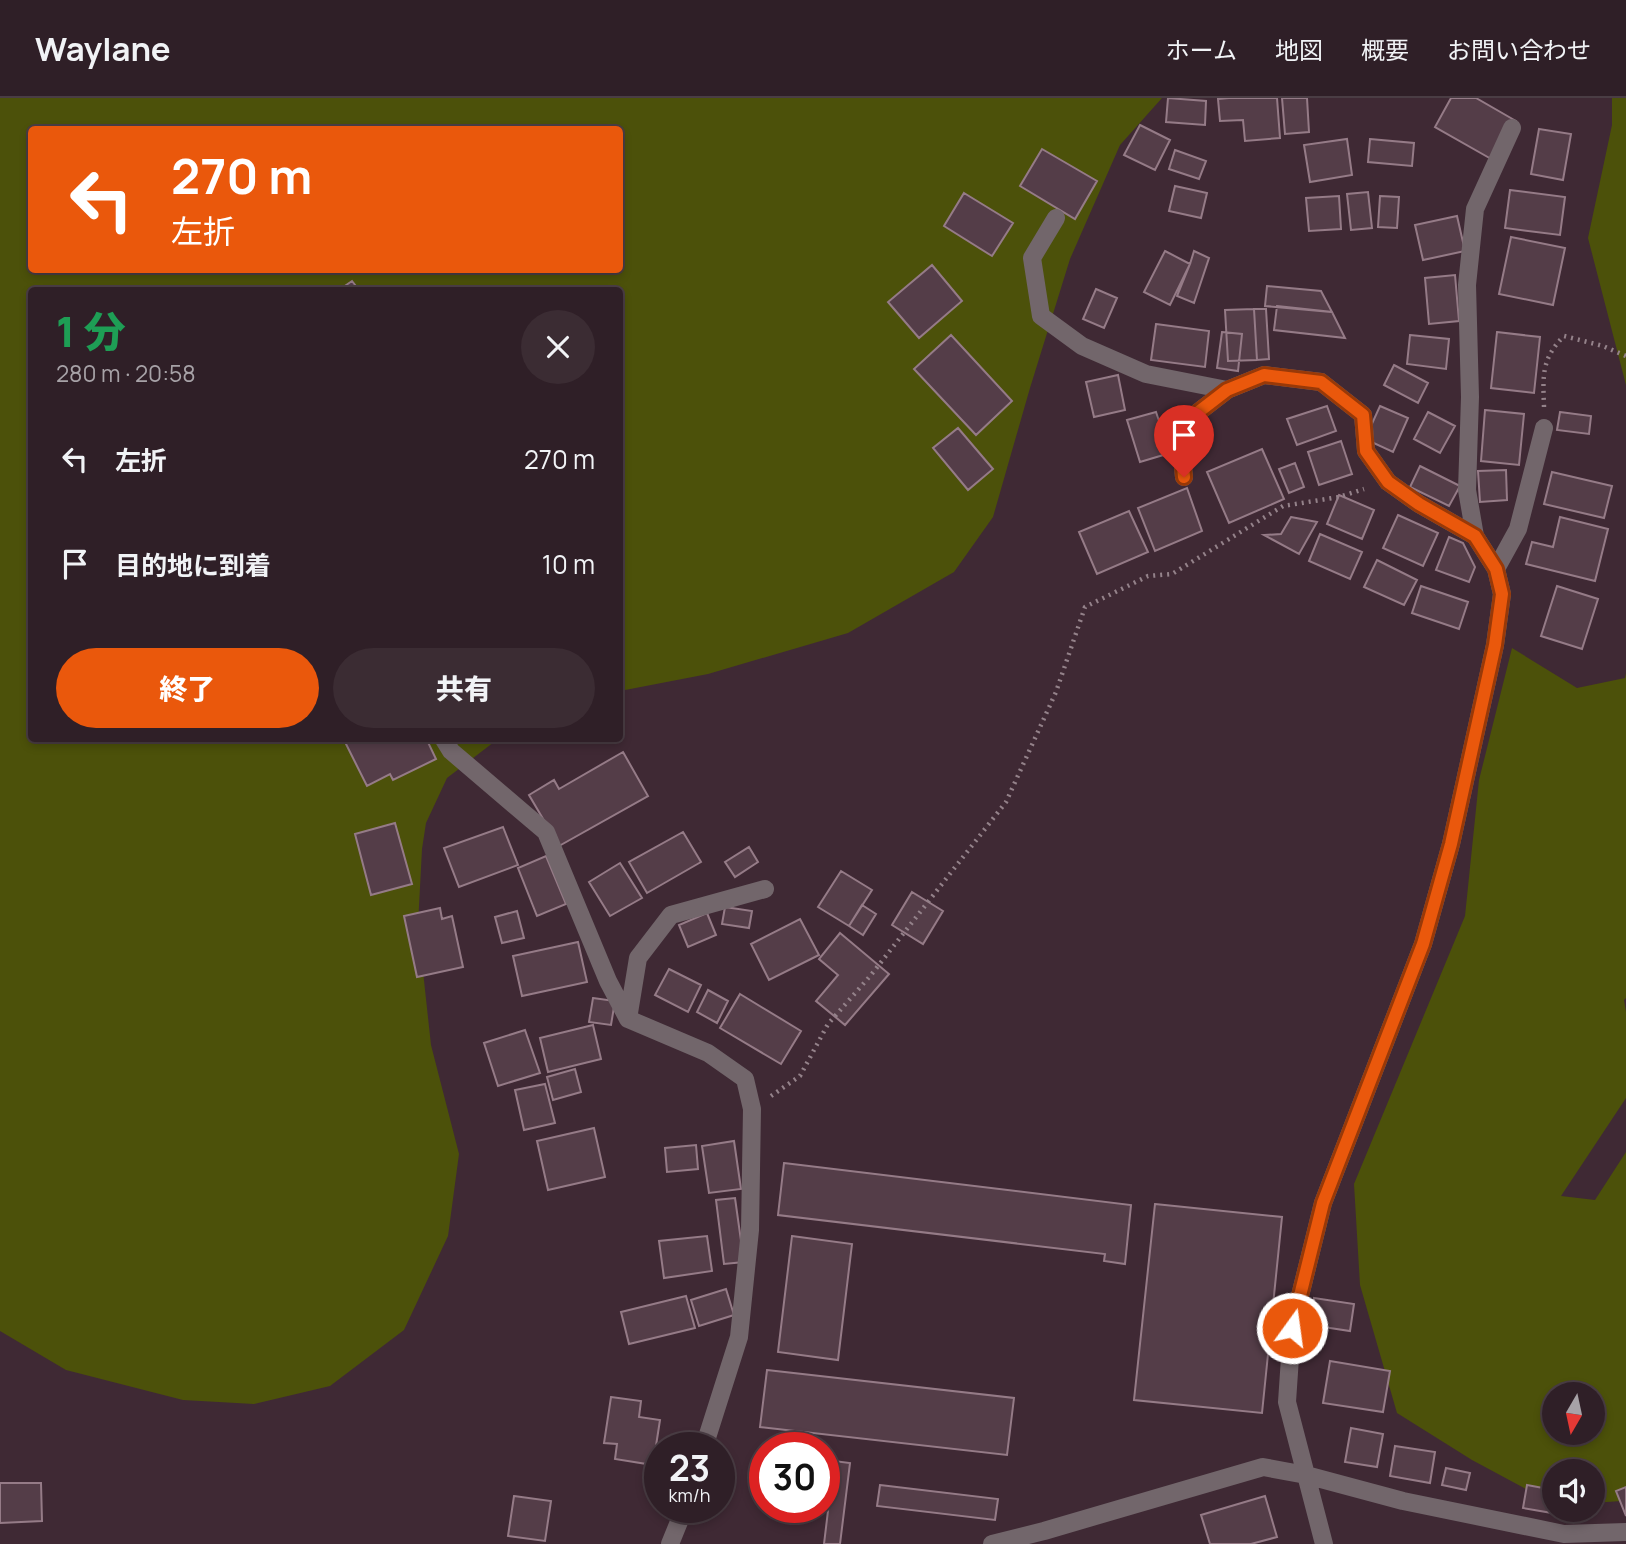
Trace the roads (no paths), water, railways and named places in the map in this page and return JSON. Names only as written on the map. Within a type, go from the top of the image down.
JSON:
[{"type":"street","points":[[1324,1544],[1287,1402],[1292,1328],[1323,1203],[1423,944],[1451,844],[1495,645],[1502,594],[1496,569],[1475,536],[1467,490],[1467,285],[1475,209],[1512,128]]},
{"type":"street","points":[[1056,218],[1032,258],[1041,317],[1082,346],[1146,374],[1227,390]]},
{"type":"street","points":[[1184,477],[1179,427],[1227,390],[1264,375],[1321,382],[1363,415],[1366,451],[1388,482],[1419,504],[1475,536]]},
{"type":"street","points":[[1496,569],[1518,529],[1544,428]]},
{"type":"street","points":[[445,742],[451,751],[546,832],[608,981],[628,1018],[708,1053],[745,1079],[752,1108],[750,1230],[739,1337],[709,1432]]},
{"type":"street","points":[[628,1018],[638,958],[671,915],[765,889]]},
{"type":"street","points":[[992,1544],[1263,1467],[1306,1475],[1403,1501],[1564,1534],[1626,1532]]},
{"type":"street","points":[[670,1544],[679,1523]]}]
